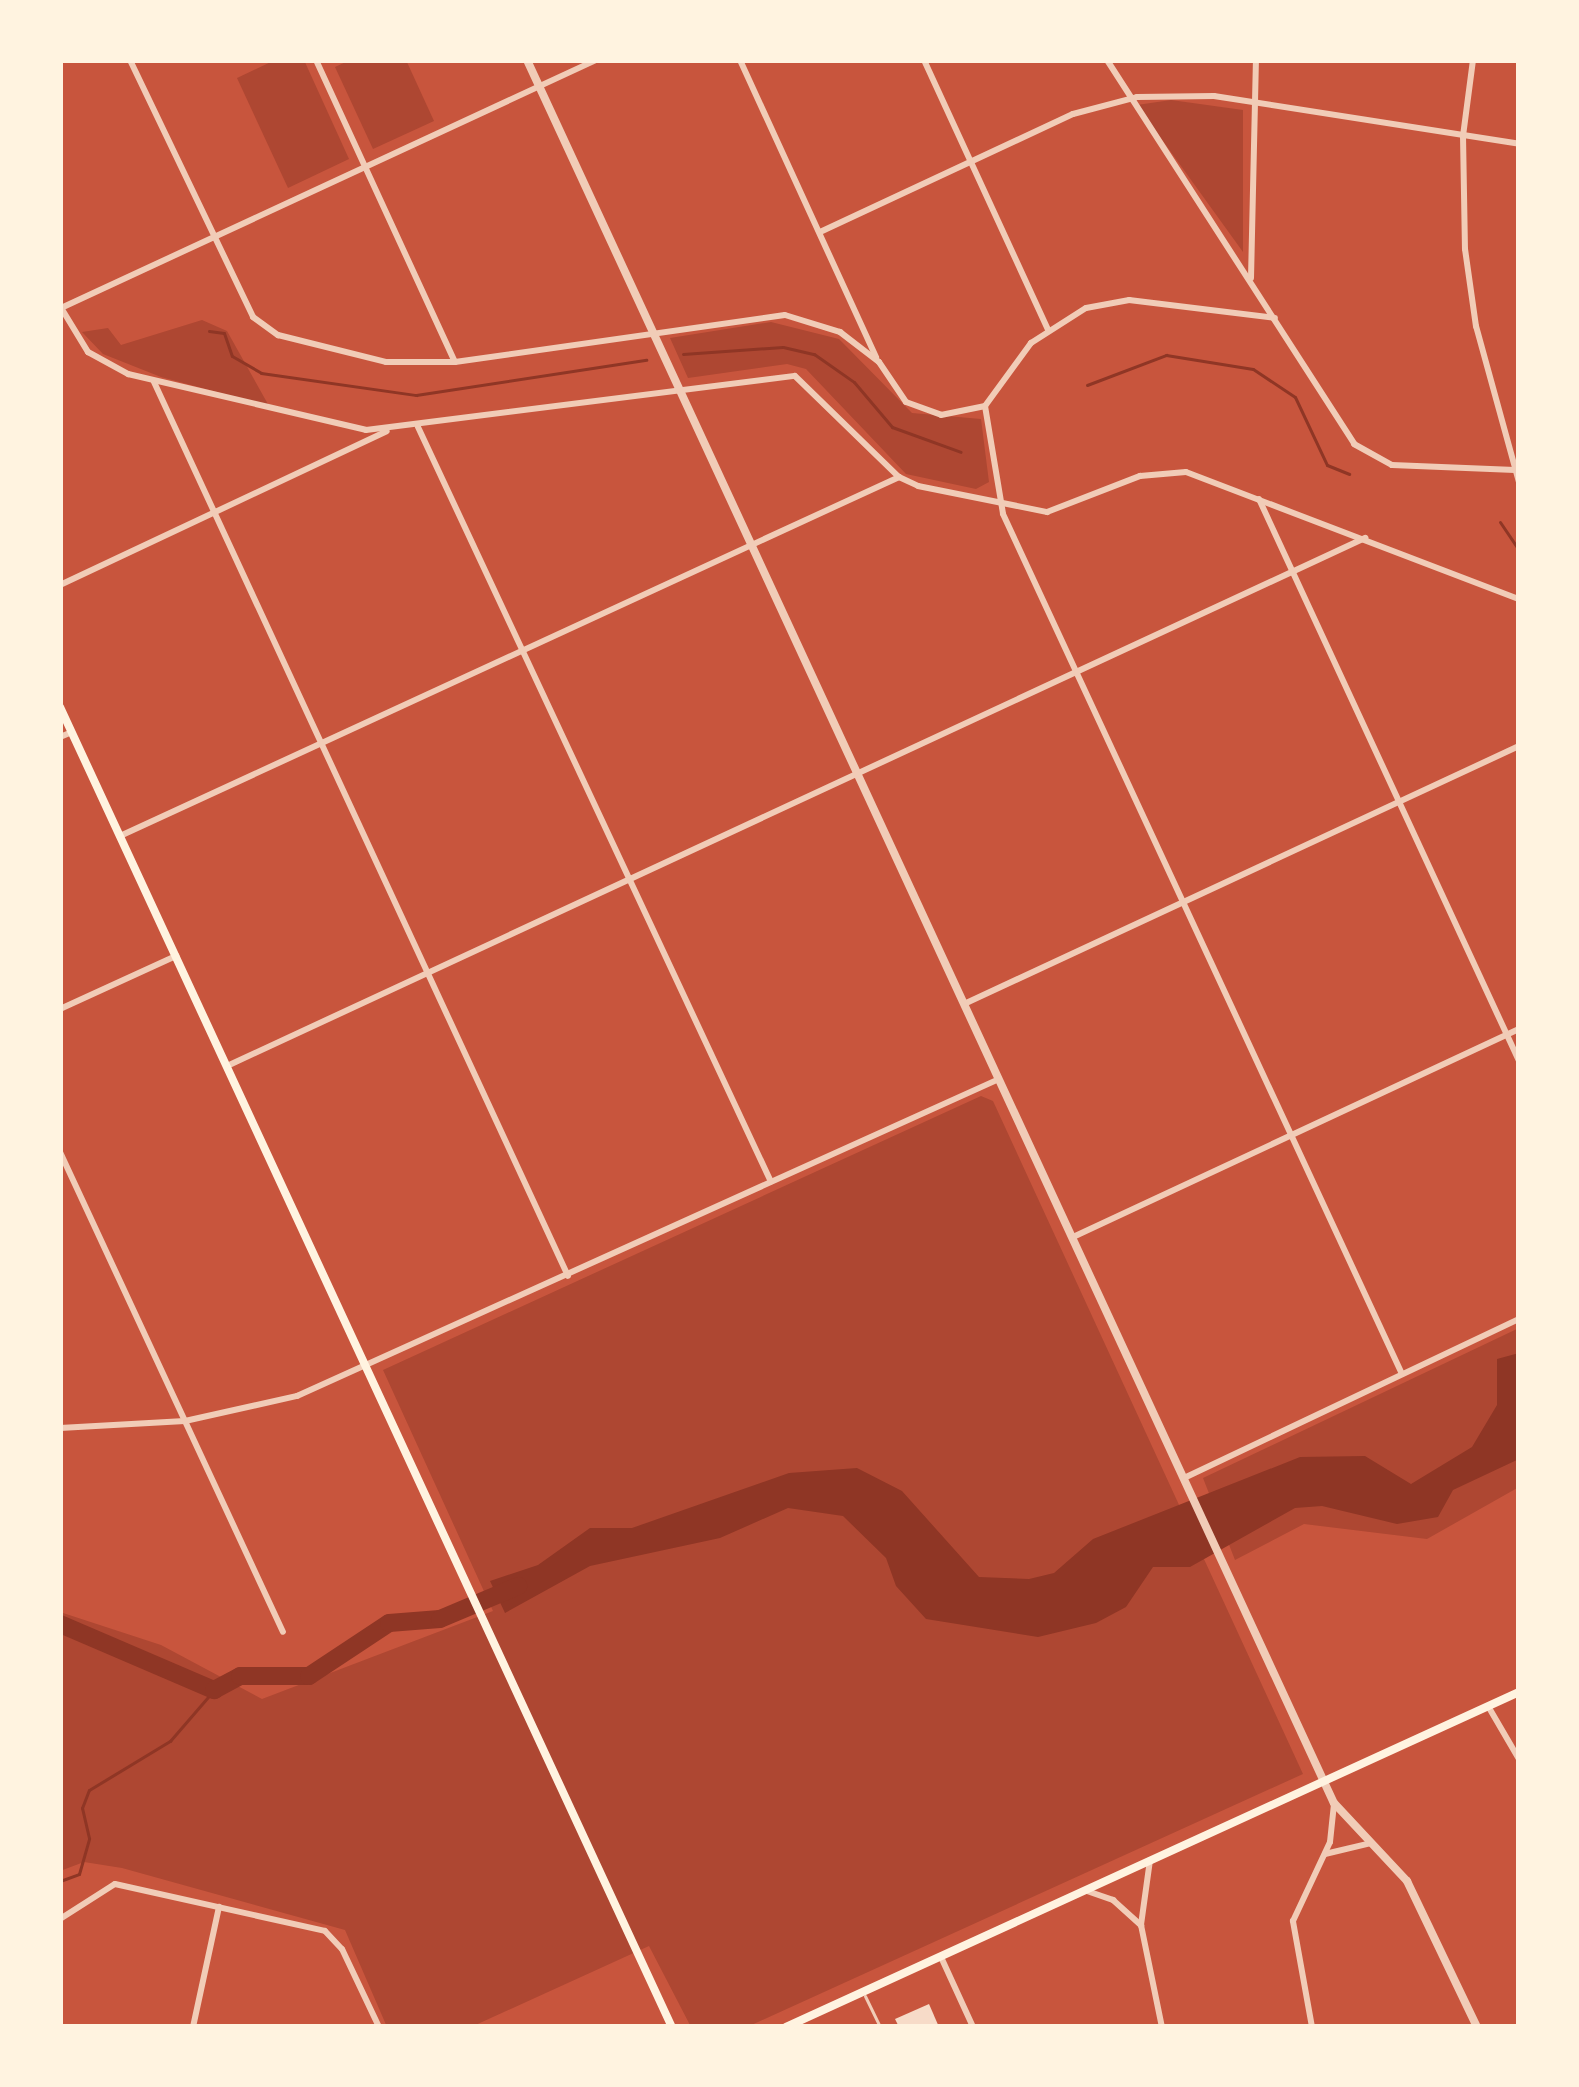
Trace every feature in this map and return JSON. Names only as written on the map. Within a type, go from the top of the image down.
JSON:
[{"type":"main road","points":[[60,706],[672,2027]]},
{"type":"main road","points":[[786,2027],[1519,1692]]},
{"type":"street","points":[[130,60],[253,317],[278,335],[386,362],[455,362],[653,332],[801,316],[840,332],[879,362]]},
{"type":"street","points":[[316,60],[455,362]]},
{"type":"street","points":[[527,60],[1334,1803],[1407,1881],[1478,2027]]},
{"type":"street","points":[[596,60],[60,308],[88,352],[154,382],[391,430],[678,387],[795,376],[899,477],[1047,512],[1164,472],[1200,475],[1519,599]]},
{"type":"street","points":[[740,60],[879,362],[896,394],[917,409],[941,415],[985,406],[1048,329],[1086,308],[1129,300],[1276,318]]},
{"type":"street","points":[[924,60],[1048,329]]},
{"type":"street","points":[[1107,60],[1125,98],[1251,279],[1344,430],[1370,458],[1515,470]]},
{"type":"street","points":[[1251,279],[1256,60]]},
{"type":"street","points":[[1473,60],[1463,136],[1476,326],[1519,482]]},
{"type":"street","points":[[820,232],[970,161],[1125,98],[1177,93],[1252,101],[1519,144]]},
{"type":"street","points":[[154,382],[568,1276]]},
{"type":"street","points":[[985,406],[999,503],[1402,1374]]},
{"type":"street","points":[[418,427],[771,1182]]},
{"type":"street","points":[[60,585],[391,430]]},
{"type":"street","points":[[120,836],[899,477]]},
{"type":"street","points":[[1257,496],[1519,1060]]},
{"type":"street","points":[[227,1066],[1364,538]]},
{"type":"street","points":[[60,737],[72,732]]},
{"type":"street","points":[[964,1004],[1519,746]]},
{"type":"street","points":[[60,1009],[176,956]]},
{"type":"street","points":[[1073,1237],[1519,1029]]},
{"type":"street","points":[[60,1429],[185,1421],[275,1402],[367,1366],[999,1079]]},
{"type":"street","points":[[60,1152],[283,1632]]},
{"type":"street","points":[[1184,1478],[1519,1319]]},
{"type":"street","points":[[1488,1706],[1519,1759]]},
{"type":"street","points":[[1312,2027],[1293,1921],[1322,1855],[1334,1803]]},
{"type":"street","points":[[1322,1855],[1372,1844]]},
{"type":"street","points":[[1150,1860],[1141,1925],[1162,2027]]},
{"type":"street","points":[[60,1919],[106,1884],[335,1937],[379,2027]]},
{"type":"street","points":[[1084,1890],[1113,1900],[1141,1925]]},
{"type":"street","points":[[193,2027],[219,1907]]},
{"type":"street","points":[[941,1957],[974,2027]]},
{"type":"lane","points":[[863,1993],[880,2027]]},
{"type":"shaded area","points":[[275,60],[304,60],[349,159],[288,188],[237,78]]},
{"type":"shaded area","points":[[350,60],[406,60],[434,121],[373,149],[335,67]]},
{"type":"shaded area","points":[[1171,100],[1243,110],[1243,252],[1137,105]]},
{"type":"shaded area","points":[[202,320],[227,331],[269,406],[161,377],[103,354],[82,332],[108,328],[121,345]]},
{"type":"shaded area","points":[[771,322],[839,339],[912,413],[981,419],[989,482],[976,489],[906,474],[806,369],[787,364],[688,378],[670,338]]},
{"type":"shaded area","points":[[981,1096],[993,1101],[1303,1774],[747,2027],[691,2027],[649,1946],[471,2027],[387,2027],[345,1930],[122,1868],[84,1862],[60,1871],[60,1612],[161,1645],[262,1699],[493,1611],[383,1370]]},
{"type":"shaded area","points":[[1519,1328],[1519,1487],[1427,1539],[1304,1524],[1235,1560],[1203,1478]]},
{"type":"shaded area","points":[[1519,1353],[1519,1459],[1453,1490],[1438,1517],[1397,1524],[1322,1506],[1295,1508],[1190,1567],[1153,1567],[1126,1607],[1096,1623],[1038,1637],[926,1619],[896,1586],[886,1558],[843,1516],[788,1508],[720,1538],[590,1566],[505,1613],[490,1581],[538,1565],[590,1528],[632,1528],[789,1473],[857,1468],[902,1491],[979,1577],[1029,1579],[1054,1573],[1093,1539],[1300,1457],[1365,1456],[1411,1484],[1472,1447],[1497,1405],[1497,1359]]},
{"type":"building","points":[[929,2004],[939,2027],[899,2027],[895,2019]]},
{"type":"waterway","points":[[209,331],[224,333],[232,356],[261,373],[416,395],[646,360]]},
{"type":"waterway","points":[[683,354],[783,347],[814,354],[854,382],[892,427],[961,452]]},
{"type":"waterway","points":[[1087,385],[1166,355],[1253,369],[1295,397],[1327,465],[1349,474]]},
{"type":"waterway","points":[[1500,522],[1519,550]]},
{"type":"waterway","points":[[60,1624],[214,1690],[240,1676],[309,1676],[389,1623],[440,1619],[518,1586]]},
{"type":"waterway","points":[[60,1881],[79,1874],[89,1838],[82,1808],[89,1790],[170,1741],[214,1690]]}]
